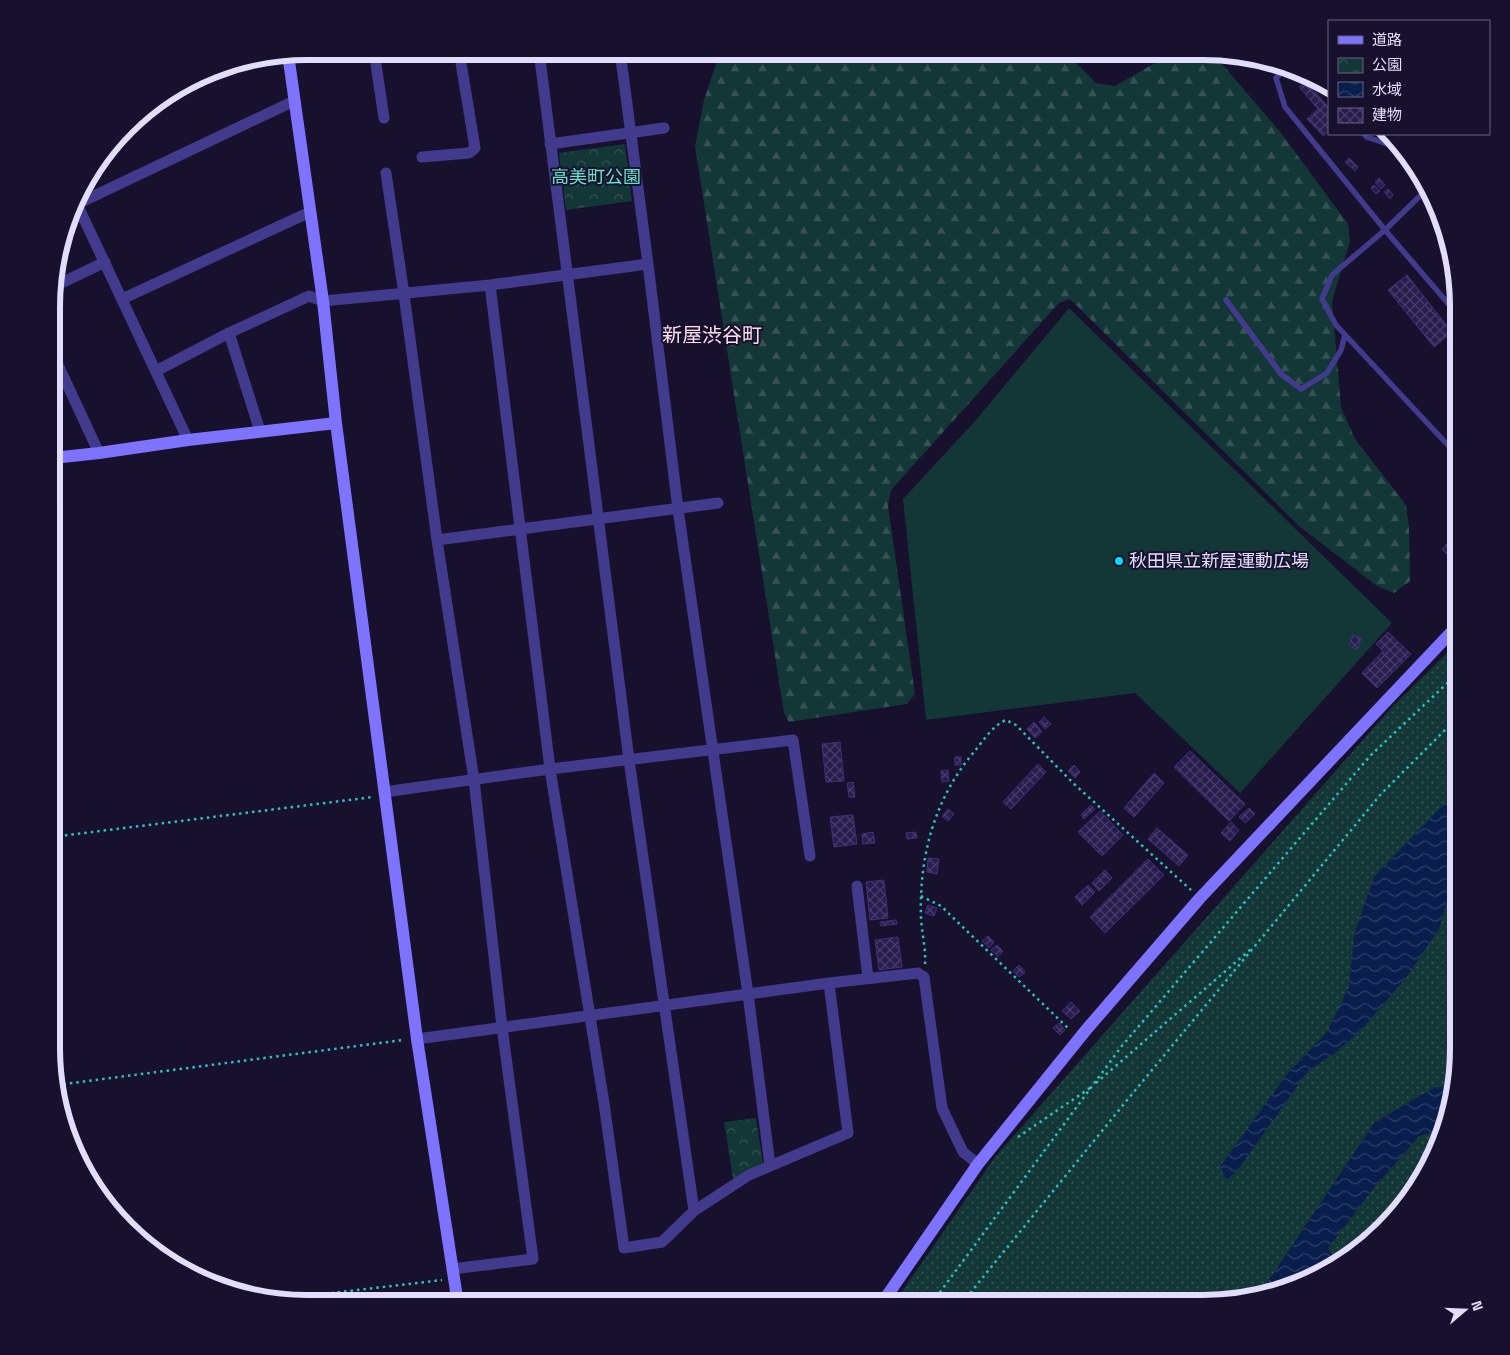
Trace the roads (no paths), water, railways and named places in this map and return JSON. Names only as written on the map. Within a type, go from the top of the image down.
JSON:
[{"type":"street","points":[[375,60],[384,118]]},
{"type":"street","points":[[422,157],[469,152],[476,148],[461,60]]},
{"type":"street","points":[[540,60],[629,760],[694,1211]]},
{"type":"street","points":[[621,60],[678,509],[748,994],[770,1165]]},
{"type":"street","points":[[289,61],[323,301],[336,423],[417,1039],[456,1295]]},
{"type":"street","points":[[84,201],[294,101]]},
{"type":"street","points":[[550,144],[664,128]]},
{"type":"street","points":[[386,173],[437,540],[474,780],[502,1027],[532,1259],[453,1274]]},
{"type":"street","points":[[80,210],[188,440]]},
{"type":"street","points":[[122,299],[310,212]]},
{"type":"street","points":[[61,283],[105,262]]},
{"type":"street","points":[[156,371],[309,296],[323,301],[490,286],[648,264]]},
{"type":"street","points":[[490,286],[550,769],[591,1015],[624,1248],[662,1242],[694,1211],[749,1175],[848,1133],[829,983]]},
{"type":"street","points":[[229,334],[260,432]]},
{"type":"street","points":[[60,369],[99,453]]},
{"type":"street","points":[[60,457],[336,423]]},
{"type":"street","points":[[437,540],[718,503]]},
{"type":"street","points":[[888,1295],[978,1164],[1079,1039],[1200,898],[1450,633]]},
{"type":"street","points":[[385,794],[550,769],[793,740],[810,856]]},
{"type":"street","points":[[857,886],[868,978]]},
{"type":"street","points":[[417,1039],[912,972],[924,977],[942,1108],[962,1152],[978,1164]]},
{"type":"lane","points":[[1281,73],[1276,78],[1285,107],[1385,230],[1450,306]]},
{"type":"lane","points":[[1365,135],[1390,145]]},
{"type":"lane","points":[[1422,193],[1385,230],[1332,275],[1322,299],[1336,325],[1450,447]]},
{"type":"lane","points":[[1226,300],[1281,374],[1301,389],[1327,373],[1340,350],[1345,334]]},
{"type":"water","points":[[1443,250],[1445,258],[1440,253]]},
{"type":"water","points":[[1450,802],[1450,892],[1439,929],[1406,978],[1361,1030],[1335,1053],[1308,1071],[1242,1164],[1227,1181],[1220,1167],[1287,1074],[1327,1032],[1349,987],[1354,935],[1374,877],[1439,809]]},
{"type":"water","points":[[1447,1086],[1442,1112],[1435,1131],[1419,1136],[1372,1190],[1328,1248],[1334,1257],[1312,1270],[1263,1288],[1375,1122],[1434,1088]]},
{"type":"place","name":"秋田県立新屋運動広場","points":[[1119,561]]},
{"type":"district","name":"新屋渋谷町","points":[[712,335]]},
{"type":"park label","name":"高美町公園","points":[[596,177]]}]
